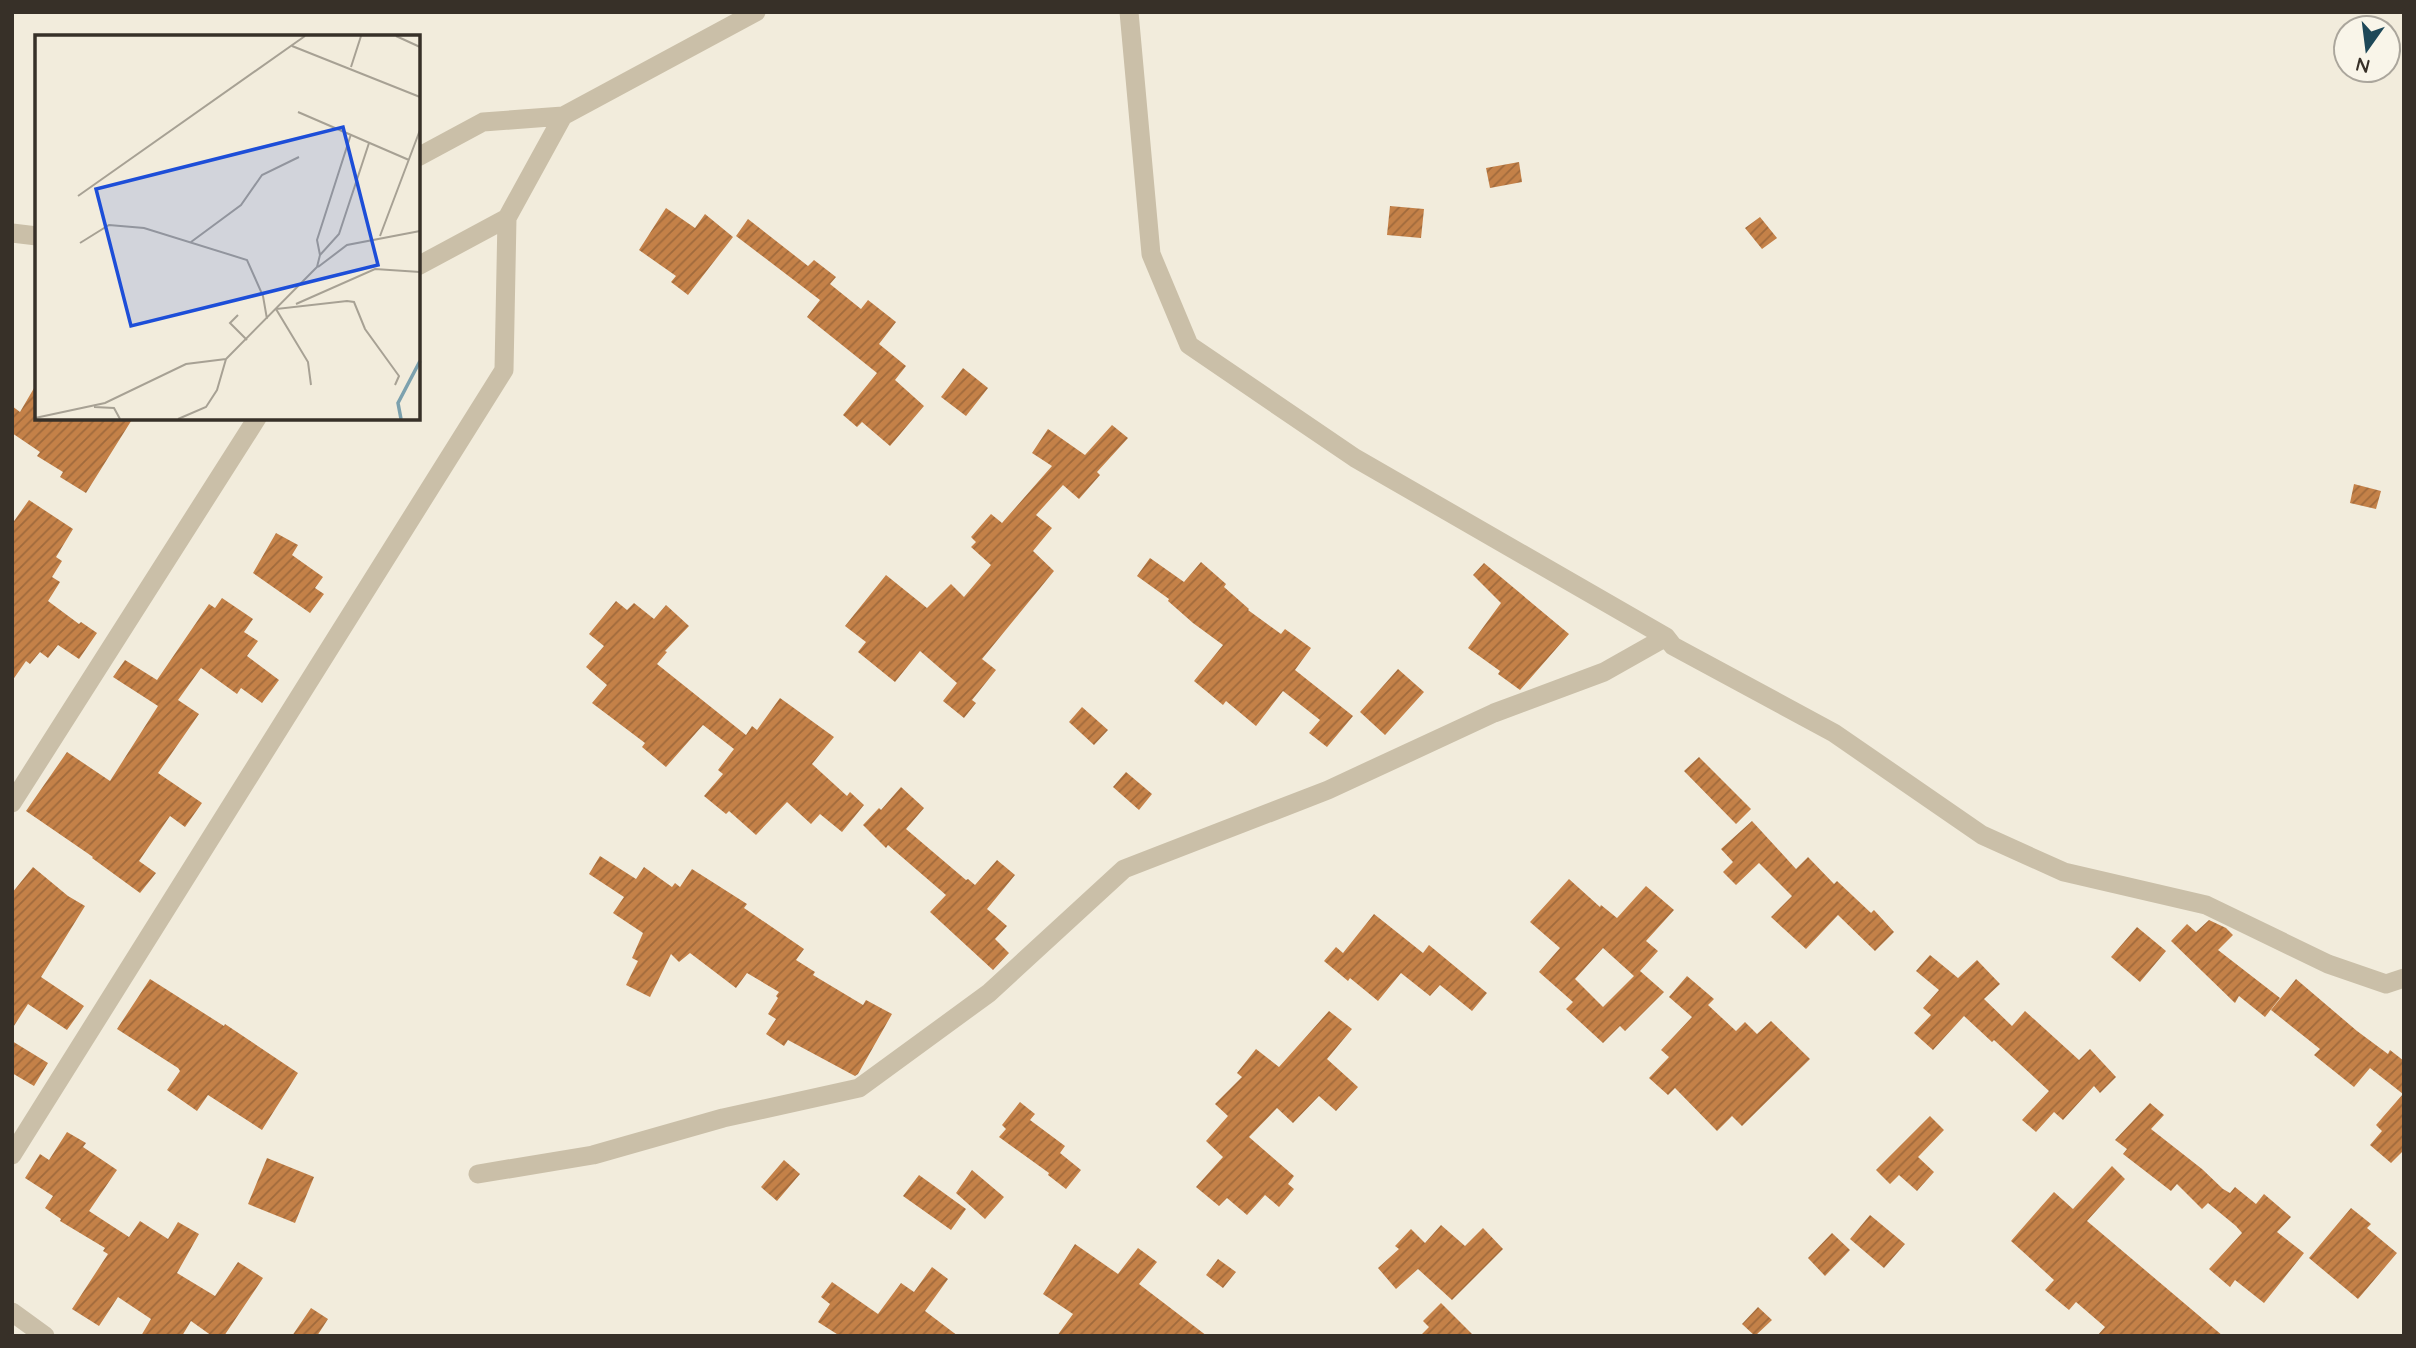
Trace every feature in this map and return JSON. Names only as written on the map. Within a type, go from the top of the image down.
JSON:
[{"type":"street","points":[[420,156],[483,122],[563,116],[756,12]]},
{"type":"street","points":[[1129,12],[1151,254],[1189,345],[1355,458],[1666,637],[1674,646],[1834,733],[1982,835],[2064,872],[2206,905],[2340,968],[2386,984],[2404,978]]},
{"type":"street","points":[[12,1154],[504,370],[507,218],[563,116]]},
{"type":"street","points":[[420,265],[507,218]]},
{"type":"street","points":[[12,233],[35,236]]},
{"type":"street","points":[[12,803],[256,420]]},
{"type":"street","points":[[478,1174],[593,1156],[723,1118],[859,1087],[989,993],[1124,869],[1328,790],[1494,713],[1604,672],[1666,637]]},
{"type":"street","points":[[12,1312],[45,1336]]},
{"type":"building","points":[[1519,162],[1522,182],[1490,188],[1486,168]]},
{"type":"building","points":[[1390,206],[1424,209],[1421,238],[1387,235]]},
{"type":"building","points":[[666,208],[695,228],[705,214],[733,237],[688,295],[671,282],[676,276],[639,250]]},
{"type":"building","points":[[1760,217],[1777,238],[1762,249],[1745,228]]},
{"type":"building","points":[[748,219],[808,266],[814,260],[836,277],[830,284],[861,309],[868,300],[896,322],[879,344],[906,366],[895,380],[924,406],[890,446],[862,422],[857,427],[843,415],[877,373],[807,317],[820,300],[736,236]]},
{"type":"building","points":[[963,368],[988,388],[966,416],[941,397]]},
{"type":"building","points":[[35,386],[35,420],[132,420],[86,493],[60,477],[63,472],[37,456],[40,452],[12,433],[12,406],[20,412]]},
{"type":"building","points":[[1112,425],[1128,438],[1097,472],[1100,475],[1079,499],[1063,485],[1036,515],[1052,528],[1033,551],[1054,571],[982,659],[996,670],[972,700],[976,703],[964,718],[943,701],[957,683],[920,651],[895,682],[858,652],[866,642],[845,626],[886,575],[927,608],[951,584],[964,597],[991,565],[971,547],[976,542],[971,537],[991,514],[1002,523],[1052,466],[1032,453],[1048,429],[1085,455]]},
{"type":"building","points":[[2354,484],[2381,491],[2376,509],[2350,503]]},
{"type":"building","points":[[29,500],[73,529],[56,557],[62,561],[52,577],[60,582],[48,601],[79,624],[81,622],[97,633],[79,659],[58,645],[48,658],[40,652],[30,664],[26,661],[12,681],[12,524]]},
{"type":"building","points":[[276,533],[298,545],[292,555],[323,577],[315,588],[324,594],[310,613],[253,573]]},
{"type":"building","points":[[1150,558],[1184,582],[1201,562],[1226,584],[1224,587],[1248,610],[1281,634],[1285,629],[1311,648],[1295,670],[1353,716],[1327,747],[1309,733],[1320,720],[1283,691],[1256,726],[1226,701],[1223,705],[1194,681],[1223,645],[1137,576]]},
{"type":"building","points":[[1484,563],[1569,634],[1520,690],[1498,674],[1500,671],[1468,648],[1501,603],[1473,575]]},
{"type":"building","points":[[222,598],[253,619],[244,632],[258,641],[247,656],[279,680],[262,703],[241,688],[237,694],[201,668],[178,700],[199,714],[158,773],[202,803],[185,827],[170,816],[139,861],[156,873],[140,893],[26,811],[67,752],[110,781],[158,706],[113,677],[125,660],[157,680],[209,604],[215,608]]},
{"type":"building","points":[[616,601],[627,610],[634,603],[654,619],[666,605],[689,626],[665,651],[667,652],[657,664],[746,735],[752,726],[757,730],[780,698],[834,737],[812,764],[847,796],[850,792],[864,805],[842,832],[820,814],[811,824],[787,802],[756,835],[729,811],[726,814],[704,796],[723,774],[718,770],[734,749],[703,725],[666,767],[642,747],[645,743],[592,703],[607,685],[586,667],[604,646],[589,634]]},
{"type":"building","points":[[1398,669],[1424,692],[1385,735],[1360,712]]},
{"type":"building","points":[[1082,707],[1108,730],[1094,745],[1069,722]]},
{"type":"building","points":[[1699,757],[1751,809],[1736,824],[1684,771]]},
{"type":"building","points":[[1126,772],[1152,794],[1139,810],[1113,787]]},
{"type":"building","points":[[901,787],[924,808],[906,829],[966,880],[975,885],[997,860],[1015,875],[987,909],[1007,926],[995,939],[1009,953],[993,970],[930,912],[946,895],[888,845],[886,848],[863,825],[879,808],[881,810]]},
{"type":"building","points":[[1752,821],[1796,869],[1808,857],[1834,884],[1837,881],[1871,913],[1874,910],[1894,932],[1875,951],[1838,915],[1806,949],[1771,917],[1792,896],[1759,863],[1736,885],[1723,872],[1733,862],[1721,849]]},
{"type":"building","points":[[600,856],[636,879],[644,867],[672,887],[675,883],[680,887],[692,869],[747,904],[744,908],[804,949],[796,960],[815,972],[813,975],[863,1005],[866,1000],[892,1014],[858,1074],[855,1076],[788,1040],[784,1046],[766,1034],[776,1019],[768,1014],[779,992],[747,973],[736,988],[690,953],[679,962],[671,954],[650,997],[626,985],[638,961],[632,958],[643,933],[613,913],[624,897],[589,874]]},
{"type":"building","points":[[33,867],[68,896],[85,906],[41,977],[84,1006],[67,1030],[28,1004],[12,1029],[12,893]]},
{"type":"building","points":[[1569,879],[1600,907],[1601,905],[1617,918],[1646,886],[1674,910],[1646,941],[1658,951],[1640,971],[1664,992],[1625,1031],[1620,1026],[1603,1043],[1566,1009],[1573,1002],[1539,972],[1560,948],[1530,922]],"holes":[[[1603,948],[1634,976],[1603,1007],[1575,979]]]},
{"type":"building","points":[[1374,914],[1423,953],[1429,945],[1487,993],[1472,1011],[1440,985],[1430,996],[1401,973],[1378,1001],[1324,961],[1336,947],[1343,953]]},
{"type":"building","points":[[2209,920],[2226,928],[2233,935],[2218,950],[2280,998],[2265,1017],[2239,996],[2235,1003],[2171,941],[2187,924],[2196,932]]},
{"type":"building","points":[[2137,927],[2166,951],[2140,982],[2111,957]]},
{"type":"building","points":[[1930,955],[1958,978],[1977,960],[2000,984],[1984,999],[2012,1026],[2025,1011],[2079,1060],[2090,1049],[2116,1077],[2100,1093],[2094,1086],[2063,1120],[2054,1112],[2036,1132],[2022,1120],[2049,1091],[1994,1040],[1992,1042],[1964,1016],[1933,1050],[1914,1033],[1931,1015],[1923,1008],[1939,990],[1916,971]]},
{"type":"building","points":[[1687,976],[1714,999],[1708,1005],[1736,1031],[1745,1022],[1757,1034],[1771,1021],[1810,1059],[1742,1126],[1732,1116],[1717,1131],[1675,1088],[1668,1095],[1649,1078],[1669,1057],[1661,1050],[1692,1017],[1669,997]]},
{"type":"building","points":[[150,979],[224,1026],[225,1024],[298,1073],[262,1130],[208,1095],[197,1111],[167,1090],[180,1071],[178,1068],[117,1029]]},
{"type":"building","points":[[2296,979],[2357,1031],[2388,1054],[2390,1050],[2404,1061],[2404,1150],[2391,1163],[2370,1145],[2382,1131],[2376,1125],[2403,1094],[2370,1068],[2354,1087],[2314,1055],[2320,1049],[2271,1010]]},
{"type":"building","points":[[1329,1011],[1352,1029],[1327,1059],[1358,1087],[1336,1111],[1319,1096],[1293,1123],[1277,1108],[1249,1137],[1294,1176],[1288,1184],[1294,1189],[1279,1207],[1265,1195],[1247,1215],[1227,1198],[1219,1206],[1196,1187],[1223,1157],[1206,1141],[1228,1116],[1215,1104],[1242,1077],[1237,1073],[1256,1049],[1279,1067]]},
{"type":"building","points":[[12,1041],[48,1063],[34,1086],[12,1073]]},
{"type":"building","points":[[1020,1102],[1035,1114],[1030,1120],[1065,1146],[1060,1153],[1081,1170],[1066,1189],[1048,1175],[1049,1173],[999,1137],[1006,1129],[1002,1125]]},
{"type":"building","points":[[2150,1103],[2164,1115],[2151,1129],[2223,1189],[2230,1193],[2235,1187],[2256,1204],[2264,1194],[2291,1217],[2277,1232],[2304,1253],[2264,1303],[2235,1280],[2230,1287],[2209,1269],[2242,1233],[2236,1226],[2208,1203],[2202,1209],[2177,1184],[2171,1191],[2123,1154],[2127,1149],[2115,1140]]},
{"type":"building","points":[[1930,1116],[1944,1130],[1918,1157],[1934,1172],[1917,1191],[1899,1175],[1890,1184],[1876,1170]]},
{"type":"building","points":[[67,1132],[86,1143],[83,1147],[117,1170],[89,1211],[129,1237],[140,1221],[168,1239],[178,1222],[199,1234],[177,1273],[215,1296],[238,1262],[263,1278],[224,1336],[212,1336],[191,1321],[182,1336],[141,1336],[151,1319],[118,1297],[99,1326],[72,1309],[108,1254],[103,1251],[105,1248],[60,1221],[61,1219],[45,1208],[53,1196],[25,1178],[40,1154],[49,1160]]},
{"type":"building","points":[[267,1158],[314,1177],[295,1223],[248,1204]]},
{"type":"building","points":[[784,1160],[800,1174],[777,1201],[761,1187]]},
{"type":"building","points":[[2112,1166],[2125,1179],[2087,1221],[2223,1336],[2097,1336],[2105,1327],[2076,1302],[2069,1310],[2045,1290],[2054,1280],[2011,1241],[2054,1192],[2073,1209]]},
{"type":"building","points":[[972,1170],[1004,1197],[985,1219],[956,1193]]},
{"type":"building","points":[[919,1175],[966,1209],[951,1230],[903,1196]]},
{"type":"building","points":[[2351,1208],[2371,1224],[2367,1228],[2397,1253],[2358,1299],[2309,1258]]},
{"type":"building","points":[[1870,1215],[1905,1244],[1884,1268],[1850,1239]]},
{"type":"building","points":[[1441,1225],[1465,1246],[1483,1228],[1503,1249],[1452,1300],[1418,1269],[1396,1289],[1378,1268],[1399,1249],[1395,1246],[1411,1229],[1425,1243]]},
{"type":"building","points":[[1832,1233],[1850,1250],[1825,1276],[1808,1258]]},
{"type":"building","points":[[1075,1244],[1118,1274],[1138,1248],[1157,1262],[1139,1284],[1207,1336],[1057,1336],[1073,1314],[1043,1294]]},
{"type":"building","points":[[1218,1259],[1236,1272],[1223,1288],[1206,1275]]},
{"type":"building","points":[[932,1267],[948,1279],[925,1311],[958,1336],[840,1336],[818,1322],[830,1304],[821,1297],[832,1282],[878,1314],[901,1283],[914,1292]]},
{"type":"building","points":[[1441,1303],[1474,1336],[1420,1336],[1429,1327],[1423,1321]]},
{"type":"building","points":[[1758,1307],[1772,1320],[1755,1336],[1742,1324]]},
{"type":"building","points":[[311,1308],[328,1319],[317,1336],[292,1336]]}]
